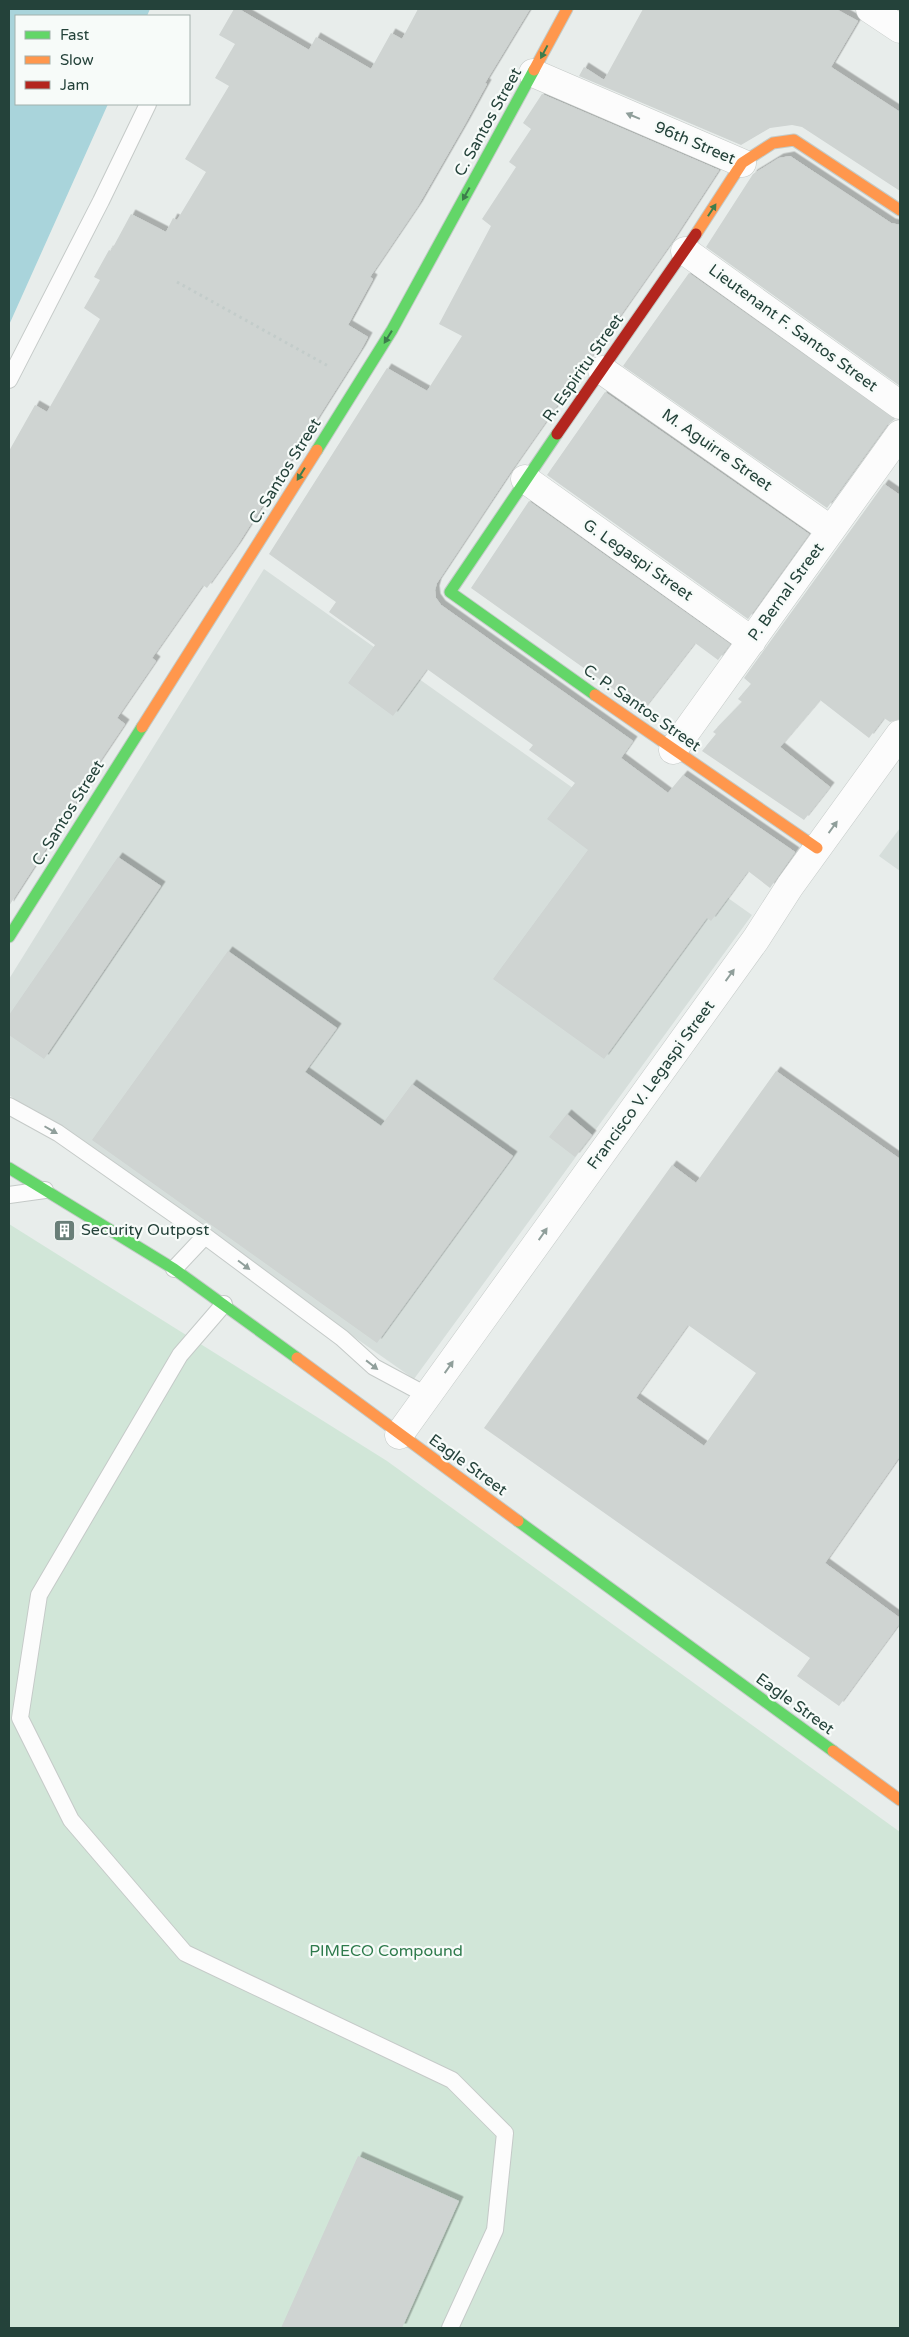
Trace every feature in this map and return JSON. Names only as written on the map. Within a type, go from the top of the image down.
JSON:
[{"type":"street","name":"C. Santos Street","points":[[9,938],[392,330],[567,9]]},
{"type":"street","points":[[870,9],[900,28]]},
{"type":"street","name":"96th Street","points":[[533,73],[742,163],[773,143],[794,140],[900,210]]},
{"type":"street","name":"R. Espiritu Street","points":[[450,592],[525,479],[685,251],[742,163]]},
{"type":"street","name":"Lieutenant F. Santos Street","points":[[685,251],[900,405]]},
{"type":"street","name":"M. Aguirre Street","points":[[602,370],[831,530]]},
{"type":"street","name":"P. Bernal Street","points":[[673,750],[900,434]]},
{"type":"street","name":"G. Legaspi Street","points":[[525,479],[752,641]]},
{"type":"street","name":"C. P. Santos Street","points":[[450,592],[673,750],[817,848]]},
{"type":"street","name":"Francisco V. Legaspi Street","points":[[399,1435],[900,734]]},
{"type":"street","name":"Eagle Street","points":[[9,1168],[174,1269],[224,1304],[399,1435],[900,1800]]},
{"type":"lane","points":[[9,380],[102,201],[148,105]]},
{"type":"lane","points":[[9,1106],[58,1133],[205,1236],[342,1338],[374,1367],[428,1396]]},
{"type":"lane","points":[[9,1195],[45,1190]]},
{"type":"lane","points":[[174,1269],[205,1236]]},
{"type":"lane","points":[[224,1304],[180,1355],[39,1595],[20,1718],[71,1820],[185,1953],[452,2080],[505,2133],[495,2230],[450,2328]]},
{"type":"path","points":[[177,282],[359,383]]},
{"type":"shaded area","points":[[264,569],[752,915],[414,1379],[9,1095],[9,979]]},
{"type":"shaded area","points":[[900,828],[900,871],[879,856]]},
{"type":"green space","name":"PIMECO Compound","points":[[9,1224],[387,1461],[900,1832],[900,2328],[9,2328]]},
{"type":"water","points":[[9,9],[150,9],[147,15],[15,15],[15,105],[108,105],[9,325]]},
{"type":"building","points":[[234,9],[239,9],[309,50],[316,37],[371,69],[391,33],[402,39],[418,9],[530,9],[485,83],[487,84],[418,206],[370,277],[373,279],[348,325],[368,337],[361,350],[237,546],[207,588],[203,585],[152,658],[156,661],[117,718],[125,724],[76,797],[78,799],[9,906],[9,451],[35,405],[47,412],[100,319],[84,308],[100,280],[94,277],[131,214],[166,232],[173,218],[177,220],[206,172],[185,159],[229,86],[215,78],[235,44],[219,35]]},
{"type":"building","points":[[643,9],[836,9],[858,21],[831,67],[900,112],[900,191],[802,127],[792,125],[770,128],[741,145],[579,76],[584,67],[604,80]]},
{"type":"building","points":[[542,94],[719,170],[672,242],[512,470],[437,583],[435,590],[436,598],[441,605],[633,741],[621,758],[668,793],[683,775],[795,852],[770,888],[748,871],[711,921],[707,918],[604,1059],[493,979],[588,850],[547,819],[575,783],[529,750],[533,745],[427,669],[393,716],[348,683],[375,645],[329,612],[336,602],[269,554],[387,368],[427,391],[462,336],[439,324],[491,226],[482,219],[516,167],[509,162],[531,129],[523,123]]},
{"type":"building","points":[[790,156],[891,223],[900,225],[900,386],[706,247],[753,174],[779,158]]},
{"type":"building","points":[[689,273],[895,419],[887,425],[827,508],[623,366]]},
{"type":"building","points":[[605,392],[809,534],[748,619],[547,475]]},
{"type":"building","points":[[884,484],[900,495],[900,719],[890,722],[884,718],[869,738],[820,700],[780,747],[830,787],[804,820],[702,751],[716,734],[713,732],[742,702],[738,699],[751,684],[744,678]]},
{"type":"building","points":[[529,501],[730,644],[718,660],[695,643],[643,710],[471,588]]},
{"type":"building","points":[[118,857],[161,886],[44,1059],[9,1035],[9,1015]]},
{"type":"building","points":[[228,951],[337,1028],[305,1072],[381,1126],[412,1084],[513,1156],[377,1343],[92,1140]]},
{"type":"building","points":[[776,1071],[900,1159],[900,1456],[825,1563],[900,1618],[900,1623],[839,1706],[797,1676],[810,1658],[484,1428],[672,1165],[696,1183]],"holes":[[[688,1325],[756,1373],[704,1446],[636,1398]]]},
{"type":"building","points":[[567,1114],[592,1135],[575,1157],[549,1137]]},
{"type":"building","points":[[358,2156],[459,2201],[402,2328],[281,2328]]},
{"type":"traffic: fast","points":[[317,450],[392,330],[534,70]]},
{"type":"traffic: fast","points":[[557,434],[450,592],[595,695]]},
{"type":"traffic: fast","points":[[9,937],[142,727]]},
{"type":"traffic: fast","points":[[9,1168],[174,1269],[297,1358]]},
{"type":"traffic: fast","points":[[518,1521],[833,1751]]},
{"type":"traffic: slow","points":[[534,70],[567,9]]},
{"type":"traffic: slow","points":[[696,234],[742,163],[773,143],[794,140],[900,210]]},
{"type":"traffic: slow","points":[[142,727],[317,450]]},
{"type":"traffic: slow","points":[[595,695],[817,848]]},
{"type":"traffic: slow","points":[[297,1358],[518,1521]]},
{"type":"traffic: slow","points":[[833,1751],[900,1800]]},
{"type":"traffic: jam","points":[[557,434],[696,234]]},
{"type":"place","name":"Security Outpost","points":[[65,1230]]}]
